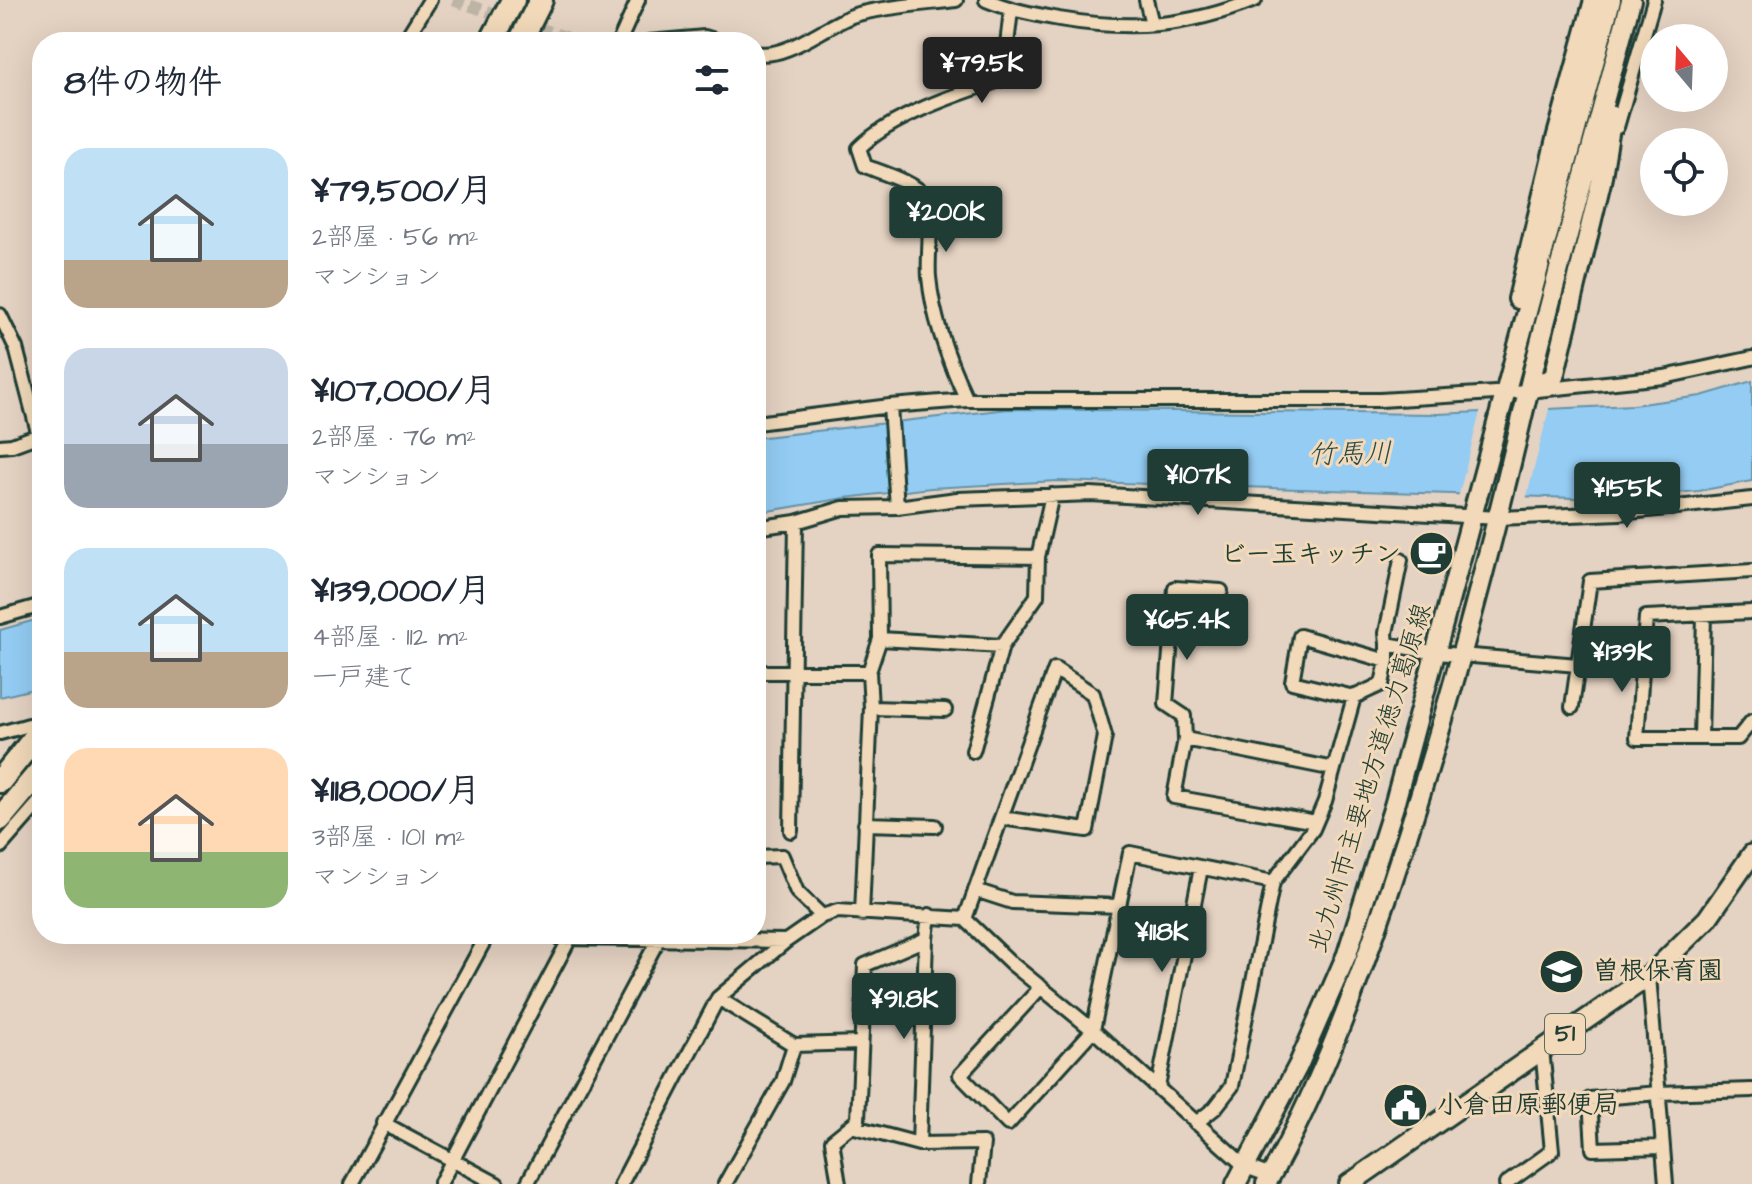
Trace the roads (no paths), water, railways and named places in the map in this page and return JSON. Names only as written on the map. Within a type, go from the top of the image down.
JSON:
[{"type":"highway","points":[[496,32],[513,0]]},
{"type":"highway","points":[[525,32],[541,0]]},
{"type":"highway","points":[[0,781],[32,733]]},
{"type":"highway","points":[[0,819],[32,781]]},
{"type":"main road","points":[[1565,140],[1594,0]]},
{"type":"main road","name":"北九州市主要地方道徳力葛原線","points":[[1236,1184],[1298,1066],[1347,954],[1394,806],[1504,399],[1565,140],[1611,0]]},
{"type":"main road","name":"北九州市主要地方道徳力葛原線","points":[[1269,1180],[1324,1065],[1370,951],[1463,654],[1631,0]]},
{"type":"main road","points":[[1527,397],[1554,377],[1601,182],[1614,101],[1641,0]]},
{"type":"main road","name":"51","points":[[1349,1184],[1649,976],[1707,919],[1749,863]]},
{"type":"street","points":[[410,32],[430,0]]},
{"type":"street","points":[[624,32],[638,0]]},
{"type":"street","points":[[766,52],[783,50],[856,14],[956,0]]},
{"type":"street","points":[[986,0],[1011,10],[1104,27],[1220,14],[1255,0]]},
{"type":"street","points":[[1146,0],[1152,24]]},
{"type":"street","points":[[1565,140],[1584,0]]},
{"type":"street","points":[[1601,182],[1654,0]]},
{"type":"street","points":[[967,400],[946,355],[929,279],[928,211],[924,197],[914,187],[865,166],[859,148],[883,128],[972,89],[1003,79],[1011,10]]},
{"type":"street","points":[[0,315],[16,348],[32,406]]},
{"type":"street","points":[[766,422],[967,400],[1504,399],[1664,377],[1752,358]]},
{"type":"street","points":[[890,406],[897,507]]},
{"type":"street","points":[[0,446],[32,438]]},
{"type":"street","points":[[766,526],[796,522],[843,508],[1052,495],[1475,508],[1499,512],[1620,513],[1752,499]]},
{"type":"street","points":[[973,751],[1002,646],[1037,596],[1038,557],[1052,495]]},
{"type":"street","points":[[791,831],[796,522]]},
{"type":"street","points":[[862,914],[871,708],[869,672],[880,639],[879,555],[1038,557]]},
{"type":"street","points":[[1387,661],[1300,636],[1292,682],[1354,697],[1382,684],[1387,661],[1386,633],[1401,560]]},
{"type":"street","points":[[1572,707],[1590,581],[1752,571]]},
{"type":"street","points":[[1221,591],[1175,588],[1166,704],[1184,716],[1185,739],[1174,797],[1316,822]]},
{"type":"street","points":[[0,617],[32,608]]},
{"type":"street","points":[[1752,612],[1646,617],[1637,738],[1738,738],[1752,721]]},
{"type":"street","points":[[1701,738],[1704,615]]},
{"type":"street","points":[[880,639],[1002,646]]},
{"type":"street","points":[[1387,644],[1437,653],[1578,665]]},
{"type":"street","points":[[965,919],[975,890],[1001,818],[1028,744],[1055,669],[1093,694],[1105,736],[1087,830],[1001,818]]},
{"type":"street","points":[[766,672],[869,672]]},
{"type":"street","points":[[1196,1123],[1215,1108],[1232,1086],[1273,882],[1316,822],[1325,801],[1354,697]]},
{"type":"street","points":[[871,708],[945,710]]},
{"type":"street","points":[[0,733],[32,728]]},
{"type":"street","points":[[1185,739],[1334,769]]},
{"type":"street","points":[[0,847],[32,810]]},
{"type":"street","points":[[865,824],[935,826]]},
{"type":"street","points":[[1041,987],[960,1075],[1008,1124],[1093,1030],[1130,853],[1273,882]]},
{"type":"street","points":[[766,857],[782,856],[797,892],[822,916]]},
{"type":"street","points":[[1158,1087],[1201,868]]},
{"type":"street","points":[[975,890],[1012,902],[1119,906]]},
{"type":"street","points":[[621,1184],[718,998],[786,941],[822,916],[838,911],[965,919],[1011,963],[1093,1030],[1246,1167],[1269,1180]]},
{"type":"street","points":[[919,1144],[929,915]]},
{"type":"street","points":[[839,1184],[832,1141],[858,1120],[865,965],[926,939]]},
{"type":"street","points":[[766,941],[786,941]]},
{"type":"street","points":[[352,1184],[482,944]]},
{"type":"street","points":[[440,1184],[567,944]]},
{"type":"street","points":[[527,1184],[656,944]]},
{"type":"street","points":[[1649,976],[1666,1184]]},
{"type":"street","points":[[718,998],[794,1045],[861,1043]]},
{"type":"street","points":[[725,1184],[783,1081],[794,1045]]},
{"type":"street","points":[[1506,1184],[1552,1151],[1542,1049]]},
{"type":"street","points":[[1663,1147],[1593,1149],[1590,1099],[1752,1090]]},
{"type":"street","points":[[383,1123],[497,1184]]},
{"type":"street","points":[[851,1126],[919,1144],[983,1143],[979,1184]]},
{"type":"water","name":"竹馬川","points":[[1752,381],[1752,481],[1699,491],[1604,499],[1058,481],[931,488],[766,511],[766,437],[1008,409],[1438,414],[1633,405],[1701,396]]},
{"type":"water","points":[[32,621],[32,689],[0,697],[0,630]]},
{"type":"tunnel","points":[[453,0],[551,32]]},
{"type":"place","name":"ビー玉キッチン","points":[[1432,554]]},
{"type":"place","name":"曽根保育園","points":[[1562,971]]},
{"type":"place","name":"小倉田原郵便局","points":[[1406,1105]]}]
